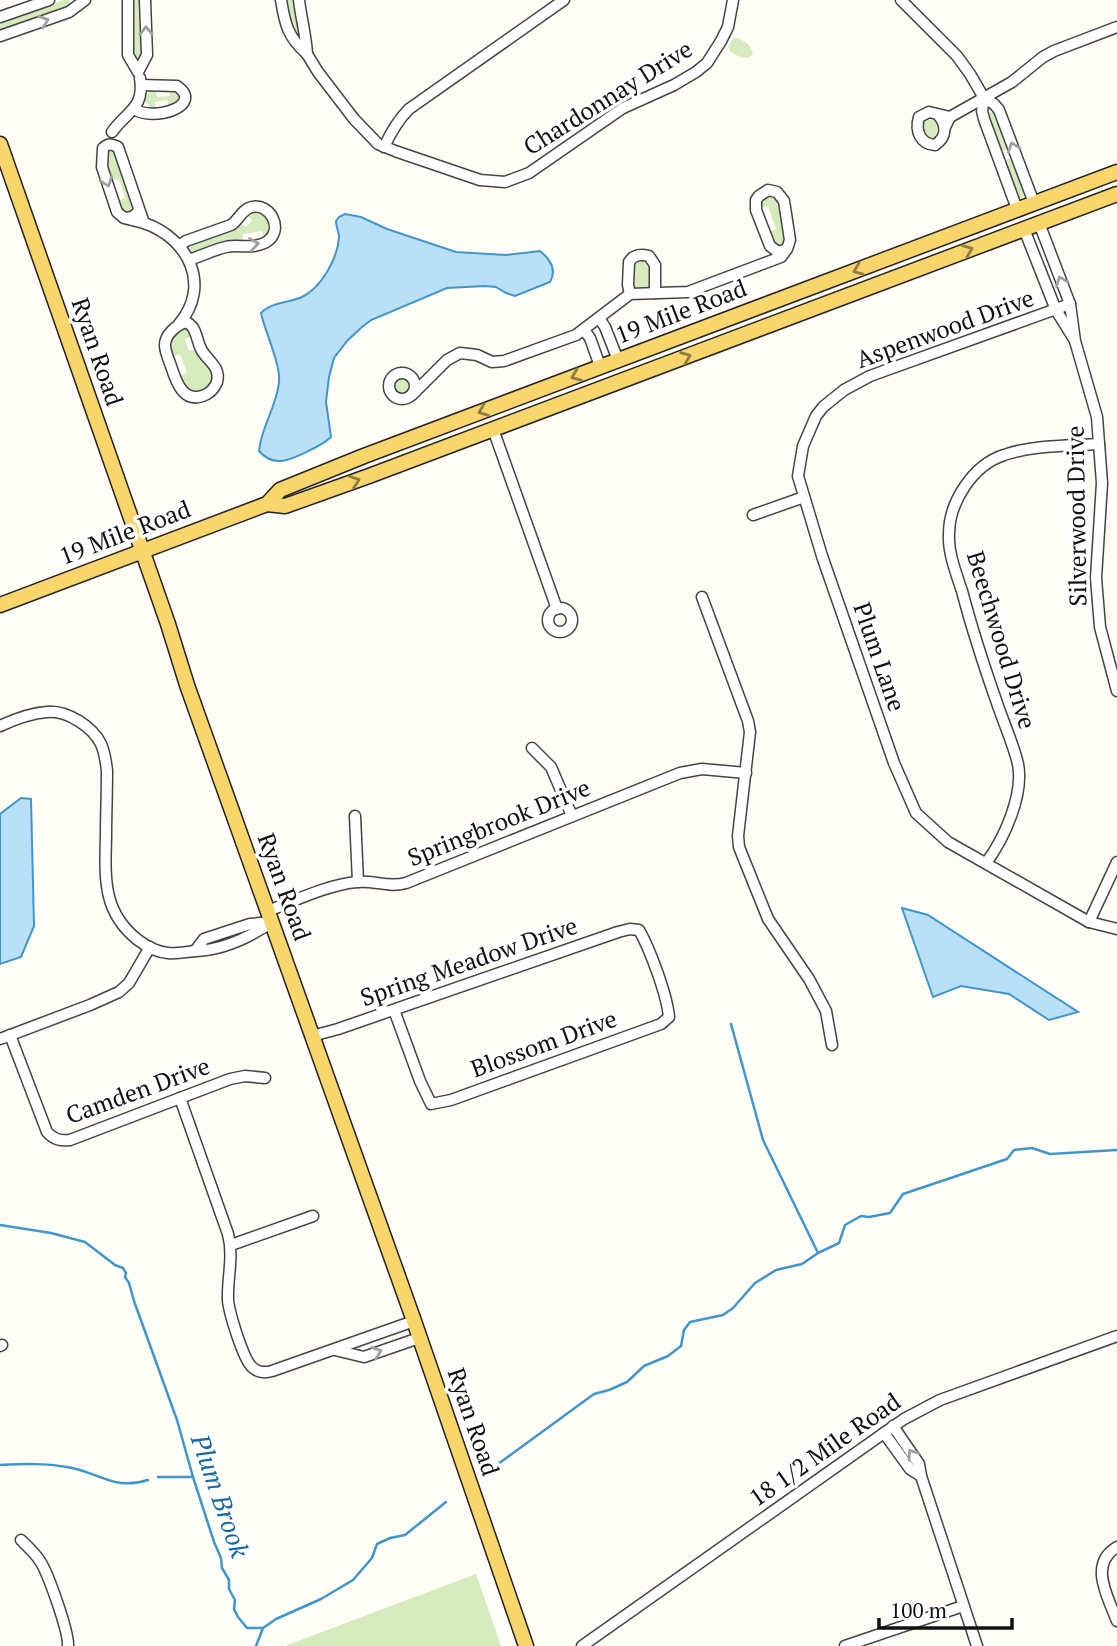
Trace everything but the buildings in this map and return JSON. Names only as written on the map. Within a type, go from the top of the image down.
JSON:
[{"type":"main road","name":"Ryan Road","points":[[0,144],[169,624],[187,685],[414,1321],[526,1646]]},
{"type":"main road","name":"19 Mile Road","points":[[0,605],[267,504],[281,490],[307,478],[1117,172]]},
{"type":"main road","points":[[1076,187],[1083,198],[1076,209]]},
{"type":"main road","name":"19 Mile Road","points":[[267,504],[285,506],[1117,194]]},
{"type":"main road","points":[[921,246],[916,255],[917,262],[922,267]]},
{"type":"main road","points":[[620,359],[627,363],[629,371],[623,381]]},
{"type":"main road","points":[[457,443],[452,438],[451,430],[458,420]]},
{"type":"main road","points":[[307,478],[304,488],[309,497]]},
{"type":"street","points":[[0,17],[49,0]]},
{"type":"street","points":[[0,36],[69,12],[85,0]]},
{"type":"street","points":[[128,0],[128,55],[138,72],[141,85],[139,101],[112,132],[103,148],[102,166],[117,212],[124,218],[144,223],[165,233],[180,245],[189,260],[194,284],[193,295],[188,311],[169,335],[165,346],[179,388],[198,397],[213,390],[218,375],[215,365],[202,351],[188,311]]},
{"type":"street","points":[[138,72],[146,55],[145,0]]},
{"type":"street","name":"Chardonnay Drive","points":[[281,0],[292,38],[370,137],[384,147],[480,180],[498,183],[529,173],[623,108],[688,78],[707,63],[721,41],[729,27],[733,0]]},
{"type":"street","name":"Chardonnay Drive","points":[[299,0],[307,54]]},
{"type":"street","points":[[384,147],[393,128],[409,109],[564,0]]},
{"type":"street","points":[[901,0],[964,65],[984,98],[999,110],[1034,203]]},
{"type":"street","points":[[944,120],[1012,82],[1054,51],[1117,27]]},
{"type":"street","points":[[134,109],[143,114],[169,112],[181,106],[185,98],[182,89],[177,86],[141,85]]},
{"type":"street","points":[[984,98],[984,119],[1017,209]]},
{"type":"street","points":[[112,132],[144,223]]},
{"type":"street","points":[[103,148],[110,144],[118,148]]},
{"type":"street","points":[[427,379],[414,379],[403,372],[394,375],[389,382],[390,391],[396,398],[405,399],[412,395],[447,360],[460,353],[477,355],[492,362],[504,361],[576,335],[630,294],[688,292],[781,257],[790,240],[784,201],[777,192],[768,190],[759,196],[755,205],[774,259]]},
{"type":"street","points":[[180,245],[231,225],[252,207],[265,209],[273,217],[276,228],[272,237],[264,244],[223,248],[189,260]]},
{"type":"street","points":[[124,218],[135,216],[139,209]]},
{"type":"street","name":"Silverwood Drive","points":[[1039,223],[1070,304],[1075,341],[1097,417],[1102,483],[1096,578],[1100,627],[1117,691]]},
{"type":"street","name":"Silverwood Drive","points":[[1024,229],[1056,310],[1075,341]]},
{"type":"street","points":[[770,246],[778,252],[787,249]]},
{"type":"street","points":[[630,294],[629,262],[640,254],[649,257],[655,265],[655,293]]},
{"type":"street","name":"Aspenwood Drive","points":[[809,429],[823,407],[870,376],[1070,304]]},
{"type":"street","points":[[599,318],[620,359]]},
{"type":"street","points":[[179,324],[186,322],[193,327]]},
{"type":"street","points":[[584,330],[590,338],[600,366]]},
{"type":"street","points":[[412,395],[416,387],[414,379]]},
{"type":"street","points":[[493,429],[557,609]]},
{"type":"street","name":"Plum Lane","points":[[809,429],[798,475],[804,497],[894,763],[916,813],[948,842],[1089,922],[1117,929]]},
{"type":"street","name":"Beechwood Drive","points":[[986,863],[1012,813],[1018,786],[1018,764],[977,647],[950,551],[948,532],[954,506],[970,480],[990,461],[1003,455],[1024,450],[1099,444]]},
{"type":"street","points":[[753,515],[804,497]]},
{"type":"street","points":[[702,597],[750,732],[739,847],[768,919],[809,979],[826,1011],[832,1045]]},
{"type":"street","points":[[0,726],[47,712],[56,712],[74,718],[101,743],[107,771],[104,868],[110,902],[129,933],[150,947],[129,983],[119,992],[5,1037]]},
{"type":"street","points":[[532,748],[551,767],[572,816]]},
{"type":"street","name":"Springbrook Drive","points":[[150,947],[170,953],[195,951],[204,939],[250,924],[333,888],[358,882],[396,886],[406,883],[680,773],[702,769],[746,773]]},
{"type":"street","points":[[355,816],[358,882]]},
{"type":"street","points":[[1089,922],[1117,862]]},
{"type":"street","name":"Spring Meadow Drive","points":[[312,1036],[630,929],[639,930],[645,940],[669,1017]]},
{"type":"street","name":"Blossom Drive","points":[[394,1010],[431,1104],[451,1100],[661,1024],[669,1017]]},
{"type":"street","name":"Camden Drive","points":[[5,1037],[47,1132],[56,1139],[71,1140],[237,1077],[265,1078]]},
{"type":"street","points":[[180,1098],[226,1226],[231,1245],[229,1306],[246,1358],[253,1368],[265,1373],[272,1371],[414,1321]]},
{"type":"street","points":[[231,1245],[313,1216]]},
{"type":"street","name":"18 1/2 Mile Road","points":[[582,1646],[922,1408],[1117,1336]]},
{"type":"street","points":[[335,1350],[364,1357],[419,1338]]},
{"type":"street","points":[[889,1429],[910,1469],[921,1476],[977,1646]]},
{"type":"street","points":[[21,1540],[35,1554],[44,1569],[66,1630],[68,1646]]},
{"type":"street","points":[[1117,1547],[1107,1555],[1101,1568],[1101,1576],[1117,1621]]},
{"type":"street","points":[[845,1646],[963,1606]]},
{"type":"green space","points":[[69,0],[69,7],[0,31],[0,22]]},
{"type":"green space","points":[[134,0],[140,0],[142,55],[137,59],[132,55]]},
{"type":"green space","points":[[287,0],[294,0],[300,39],[291,22]]},
{"type":"green space","points":[[733,38],[746,43],[753,54],[744,58],[730,51],[728,47]]},
{"type":"green space","points":[[153,89],[156,89],[157,97],[170,96],[170,89],[175,89],[178,100],[169,107],[167,100],[155,102],[156,110],[152,109],[145,102]]},
{"type":"green space","points":[[990,112],[994,113],[1007,146],[1005,151],[1000,149],[988,116]]},
{"type":"green space","points":[[933,120],[938,126],[935,137],[927,136],[924,131],[922,122]]},
{"type":"green space","points":[[108,149],[115,153],[134,208],[129,214],[122,212],[118,201],[125,198],[119,179],[111,181],[106,161]]},
{"type":"green space","points":[[1012,159],[1024,193],[1023,198],[1018,196],[1005,162]]},
{"type":"green space","points":[[768,195],[780,201],[786,240],[783,245],[777,247],[769,232],[776,229],[768,206],[760,206]]},
{"type":"green space","points":[[257,211],[268,220],[271,230],[264,239],[262,231],[243,234],[243,242],[193,254],[188,250],[190,244],[240,223],[246,227],[252,220],[247,215]]},
{"type":"green space","points":[[642,258],[649,262],[652,283],[641,289],[633,286],[633,262]]},
{"type":"green space","points":[[184,328],[188,329],[192,336],[184,339],[189,351],[196,349],[211,367],[213,378],[208,389],[196,393],[185,389],[179,376],[187,373],[180,354],[172,357],[172,339]]},
{"type":"green space","points":[[402,377],[408,380],[411,386],[408,392],[402,395],[396,392],[393,386],[396,380]]},
{"type":"green space","points":[[476,1574],[501,1646],[285,1646]]},
{"type":"water","points":[[345,214],[361,217],[387,229],[456,252],[506,255],[540,251],[551,265],[552,278],[550,282],[515,296],[496,287],[447,288],[371,320],[347,341],[334,358],[326,402],[331,437],[298,456],[284,461],[273,460],[259,451],[279,382],[278,367],[261,313],[275,305],[302,297],[322,280],[338,245],[336,221]]},
{"type":"water","points":[[21,798],[31,799],[34,926],[21,957],[0,964],[0,814]]},
{"type":"water","points":[[902,908],[928,915],[1078,1012],[1049,1020],[1009,994],[961,986],[933,997]]},
{"type":"waterway","points":[[731,1024],[763,1140],[818,1253]]},
{"type":"waterway","name":"Plum Brook","points":[[494,1467],[594,1394],[627,1382],[644,1366],[668,1356],[681,1346],[684,1330],[690,1322],[723,1315],[733,1308],[755,1283],[776,1270],[802,1264],[839,1243],[845,1225],[861,1216],[890,1213],[903,1194],[1007,1159],[1014,1150],[1032,1148],[1050,1154],[1117,1150]]},
{"type":"waterway","name":"Plum Brook","points":[[0,1225],[51,1233],[85,1242],[123,1268],[177,1420],[222,1568],[229,1580],[229,1589],[235,1600],[234,1609],[247,1628],[263,1628],[353,1580],[372,1558],[377,1544],[405,1535],[446,1502]]},
{"type":"waterway","points":[[0,1465],[59,1466],[78,1469],[115,1482],[136,1483],[148,1480]]},
{"type":"waterway","points":[[158,1477],[193,1477]]},
{"type":"waterway","points":[[256,1646],[263,1628]]}]
